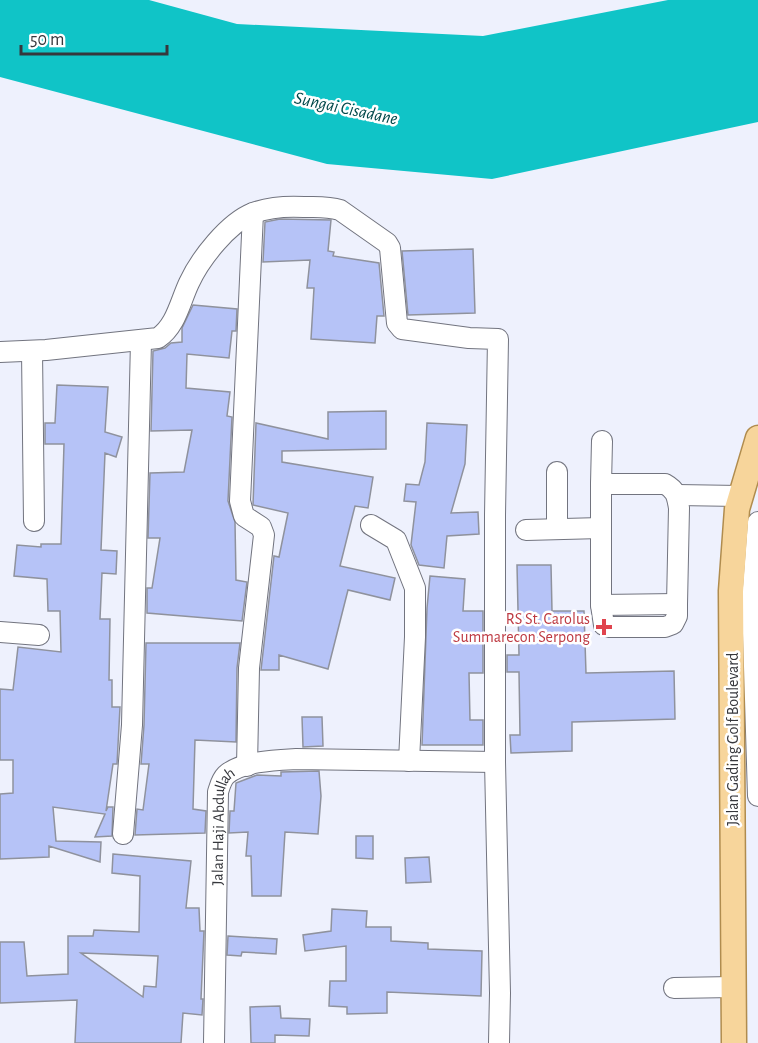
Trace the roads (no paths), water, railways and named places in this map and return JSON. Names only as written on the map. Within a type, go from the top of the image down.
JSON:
[{"type":"main road","name":"Jalan Gading Golf Boulevard","points":[[734,1043],[731,591],[737,509],[758,438]]},
{"type":"street","points":[[0,352],[32,351],[158,338],[167,332],[189,282],[210,247],[253,213],[285,206],[340,210],[382,239],[390,248],[397,323],[402,328],[469,338],[497,338],[499,341],[495,515],[495,762],[499,1043]]},
{"type":"street","points":[[247,766],[249,668],[264,535],[261,527],[244,516],[240,501],[253,213]]},
{"type":"street","points":[[123,834],[132,725],[141,341]]},
{"type":"street","points":[[32,351],[34,521]]},
{"type":"street","points":[[601,484],[665,484],[674,489],[679,508],[677,616],[673,624],[664,627],[604,625],[600,605],[601,484],[602,441]]},
{"type":"street","points":[[556,529],[557,472]]},
{"type":"street","points":[[677,495],[740,496]]},
{"type":"street","name":"Jalan Gading Golf Boulevard","points":[[758,522],[752,601],[758,795]]},
{"type":"street","points":[[371,525],[396,540],[416,588],[409,761]]},
{"type":"street","points":[[526,530],[601,528]]},
{"type":"street","points":[[0,633],[39,634]]},
{"type":"street","name":"Jalan Haji Abdullah","points":[[214,1043],[218,792],[221,781],[227,774],[247,766],[296,759],[495,762]]},
{"type":"street","points":[[674,982],[733,981]]},
{"type":"water","name":"Sungai Cisadane","points":[[0,0],[149,0],[237,24],[483,36],[668,0],[758,0],[758,122],[492,179],[327,164],[0,77]]},
{"type":"place","name":"RS St. Carolus Summarecon Serpong","points":[[604,627]]}]
